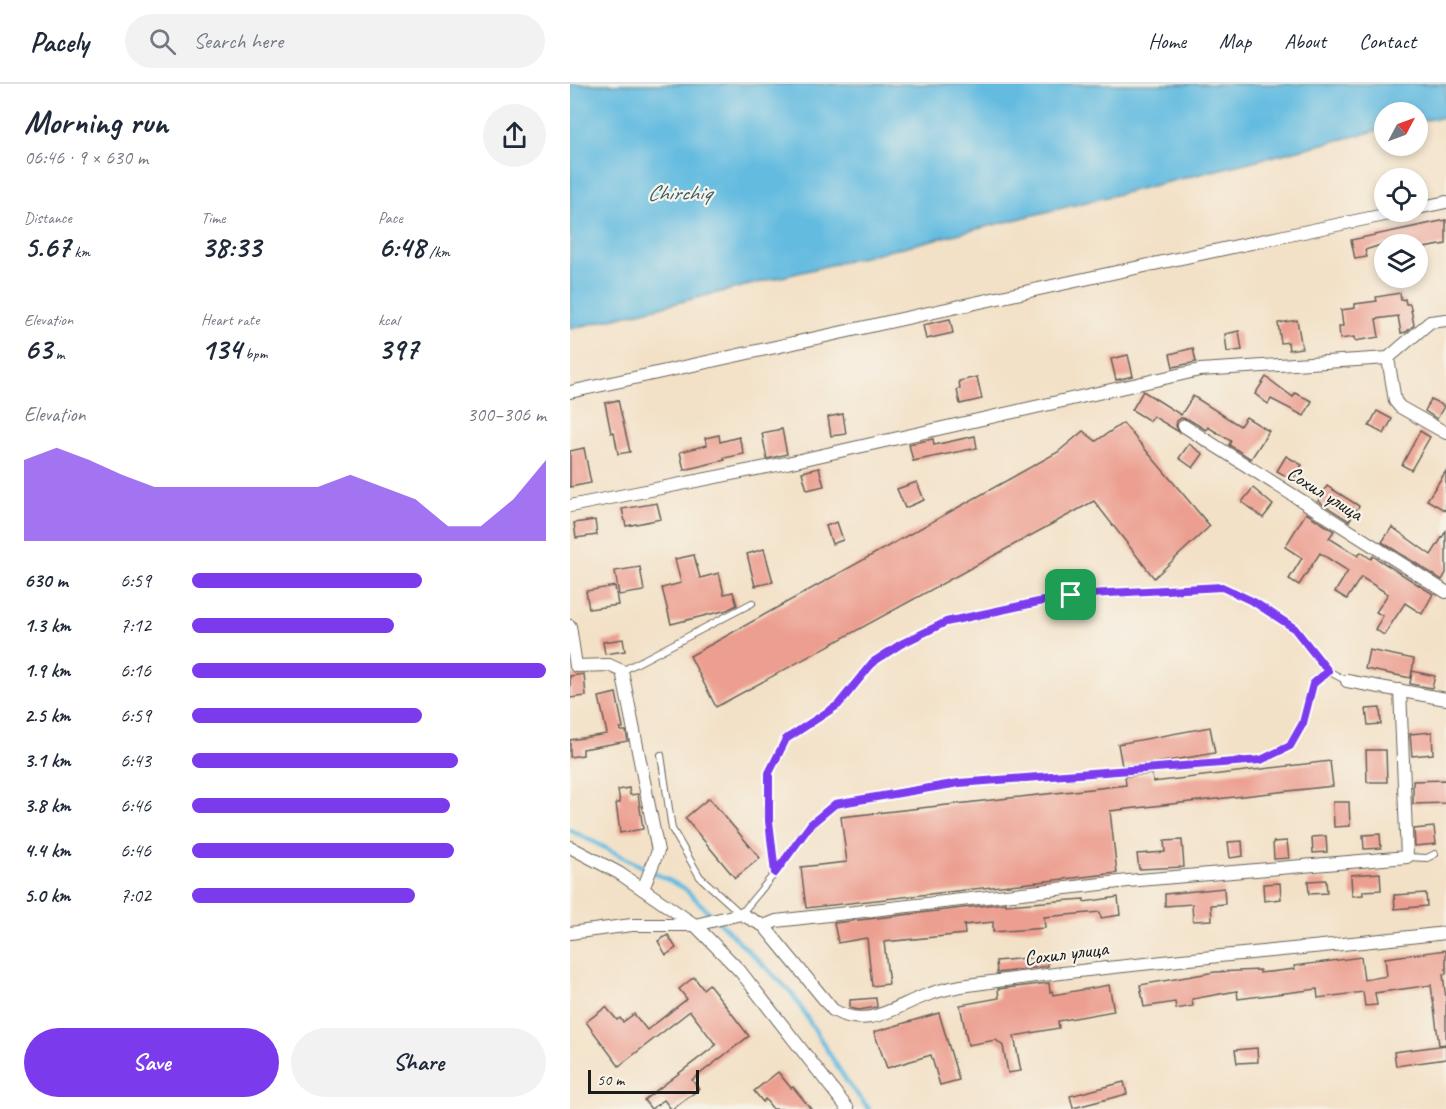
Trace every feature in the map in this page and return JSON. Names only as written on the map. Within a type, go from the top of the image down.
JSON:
[{"type":"street","points":[[1428,206],[1446,202]]},
{"type":"street","points":[[570,392],[1123,269],[1374,217]]},
{"type":"street","points":[[570,506],[787,463],[1200,370],[1388,358],[1430,322],[1446,320]]},
{"type":"street","points":[[1388,358],[1395,401],[1405,411],[1446,433]]},
{"type":"street","name":"Сохил улица","points":[[1184,426],[1446,592]]},
{"type":"street","points":[[570,626],[573,667],[609,665],[622,670],[658,851],[643,889]]},
{"type":"street","points":[[1347,681],[1446,699]]},
{"type":"street","points":[[764,926],[776,921],[1128,881],[1407,857],[1400,690]]},
{"type":"street","points":[[570,847],[603,863],[695,925],[740,971],[848,1109]]},
{"type":"street","points":[[570,933],[632,925],[695,925],[741,914]]},
{"type":"street","name":"Сохил улица","points":[[741,914],[764,926],[822,999],[833,1010],[847,1018],[882,1015],[928,994],[970,985],[1066,972],[1446,933]]},
{"type":"lane","points":[[775,873],[769,821],[769,773],[786,739],[838,705],[873,662],[901,644],[946,622],[1071,595],[1222,587],[1254,602],[1294,628],[1328,671],[1347,681]]},
{"type":"lane","points":[[622,670],[752,603]]},
{"type":"lane","points":[[661,755],[672,829],[700,877],[741,914],[811,824],[835,804],[959,783],[1261,760],[1290,746],[1303,723],[1313,684],[1328,671]]},
{"type":"lane","points":[[1407,857],[1427,858],[1436,854]]},
{"type":"water","name":"Chirchiq","points":[[570,84],[1446,84],[1446,117],[1428,120],[1428,102],[1374,102],[1374,131],[570,329]]},
{"type":"building","points":[[1446,220],[1446,244],[1428,247],[1428,234],[1380,234]]},
{"type":"building","points":[[1374,235],[1374,247],[1365,250],[1367,257],[1355,259],[1351,240]]},
{"type":"building","points":[[1400,293],[1401,300],[1405,299],[1406,304],[1410,304],[1414,325],[1406,332],[1401,333],[1398,316],[1376,319],[1379,337],[1355,341],[1354,337],[1340,339],[1339,326],[1343,326],[1341,310],[1355,308],[1355,304],[1377,301],[1376,297]]},
{"type":"building","points":[[950,319],[953,333],[926,339],[923,325]]},
{"type":"building","points":[[1297,320],[1302,348],[1289,350],[1288,342],[1281,343],[1278,323]]},
{"type":"building","points":[[1239,331],[1242,350],[1227,352],[1225,334]]},
{"type":"building","points":[[1193,348],[1196,362],[1173,367],[1170,354]]},
{"type":"building","points":[[1128,355],[1133,376],[1116,380],[1111,359]]},
{"type":"building","points":[[977,377],[982,399],[960,404],[957,390],[960,389],[959,381]]},
{"type":"building","points":[[1266,377],[1293,397],[1295,393],[1312,401],[1304,416],[1271,399],[1268,404],[1255,394]]},
{"type":"building","points":[[1143,391],[1181,415],[1193,396],[1240,426],[1246,417],[1269,431],[1251,459],[1229,445],[1231,441],[1208,427],[1206,430],[1188,419],[1181,418],[1177,421],[1176,426],[1179,432],[1153,416],[1150,421],[1132,410]]},
{"type":"building","points":[[1431,399],[1444,406],[1437,419],[1425,411]]},
{"type":"building","points":[[618,400],[630,452],[618,454],[605,403]]},
{"type":"building","points":[[1377,411],[1392,419],[1384,434],[1369,426]]},
{"type":"building","points":[[843,414],[846,434],[831,436],[828,417]]},
{"type":"building","points":[[1123,423],[1210,526],[1154,578],[1094,501],[716,707],[690,656],[1058,452],[1083,431],[1096,441]]},
{"type":"building","points":[[782,429],[787,454],[767,459],[762,433]]},
{"type":"building","points":[[1420,431],[1430,437],[1411,470],[1402,465]]},
{"type":"building","points":[[719,435],[720,442],[739,437],[744,454],[684,470],[680,452],[707,445],[705,438]]},
{"type":"building","points":[[975,436],[977,448],[913,461],[909,444],[933,439],[934,445]]},
{"type":"building","points":[[1189,444],[1203,454],[1193,468],[1179,458]]},
{"type":"building","points":[[584,448],[591,483],[570,487],[570,451]]},
{"type":"building","points":[[1286,456],[1302,465],[1293,480],[1277,471]]},
{"type":"building","points":[[819,468],[824,486],[807,490],[802,472]]},
{"type":"building","points":[[1446,471],[1446,511],[1427,500]]},
{"type":"building","points":[[917,482],[924,500],[905,508],[897,489]]},
{"type":"building","points":[[1327,486],[1359,506],[1349,521],[1318,501]]},
{"type":"building","points":[[1253,488],[1273,505],[1263,518],[1242,502]]},
{"type":"building","points":[[657,503],[661,519],[626,526],[622,509]]},
{"type":"building","points":[[1306,513],[1334,531],[1329,538],[1358,556],[1361,552],[1371,559],[1373,556],[1433,594],[1422,614],[1405,603],[1384,635],[1375,629],[1383,616],[1376,612],[1388,594],[1361,577],[1347,599],[1335,592],[1348,571],[1320,553],[1299,585],[1289,579],[1302,558],[1285,547]]},
{"type":"building","points":[[595,520],[597,535],[576,538],[574,523]]},
{"type":"building","points":[[837,522],[843,540],[832,544],[826,526]]},
{"type":"building","points":[[1392,527],[1431,555],[1446,531],[1446,573],[1442,580],[1382,542]]},
{"type":"building","points":[[764,549],[773,582],[755,586],[747,554]]},
{"type":"building","points":[[694,555],[700,578],[719,573],[724,594],[733,592],[737,605],[727,610],[671,624],[662,588],[681,583],[675,559]]},
{"type":"building","points":[[640,567],[644,591],[619,595],[615,571]]},
{"type":"building","points":[[615,586],[618,605],[589,609],[586,591]]},
{"type":"building","points":[[623,639],[625,651],[605,654],[603,642]]},
{"type":"building","points":[[1369,650],[1414,659],[1411,678],[1365,669]]},
{"type":"building","points":[[1412,671],[1435,676],[1432,688],[1410,684]]},
{"type":"building","points":[[584,674],[586,696],[570,698],[570,676]]},
{"type":"building","points":[[616,693],[623,728],[620,728],[621,731],[626,731],[628,741],[583,749],[583,755],[570,757],[570,740],[607,734],[599,697]]},
{"type":"building","points":[[1380,708],[1381,724],[1368,725],[1366,709]]},
{"type":"building","points":[[1210,727],[1215,753],[1151,764],[1122,766],[1118,744]]},
{"type":"building","points":[[1432,732],[1433,754],[1412,756],[1410,734]]},
{"type":"building","points":[[1366,750],[1386,750],[1387,782],[1367,782]]},
{"type":"building","points":[[1330,761],[1333,786],[1110,811],[1117,873],[806,908],[801,867],[847,862],[841,817],[1126,785],[1125,776],[1152,774],[1153,782]]},
{"type":"building","points":[[1446,780],[1446,803],[1413,804],[1413,781]]},
{"type":"building","points":[[629,788],[630,795],[638,794],[643,829],[620,833],[616,803],[620,803],[618,790]]},
{"type":"building","points":[[709,798],[760,858],[735,878],[685,818]]},
{"type":"building","points":[[1333,802],[1349,802],[1350,826],[1334,827]]},
{"type":"building","points":[[1434,827],[1436,844],[1415,846],[1414,829]]},
{"type":"building","points":[[1380,834],[1381,848],[1364,849],[1363,835]]},
{"type":"building","points":[[1326,836],[1327,852],[1313,853],[1312,837]]},
{"type":"building","points":[[1182,840],[1184,867],[1139,869],[1137,854],[1165,852],[1164,841]]},
{"type":"building","points":[[1242,841],[1243,856],[1230,858],[1228,842]]},
{"type":"building","points":[[1287,841],[1289,858],[1274,859],[1273,842]]},
{"type":"building","points":[[1380,873],[1381,890],[1363,891],[1363,895],[1352,896],[1351,875]]},
{"type":"building","points":[[1326,880],[1327,893],[1309,894],[1308,881]]},
{"type":"building","points":[[1280,883],[1281,899],[1264,901],[1263,884]]},
{"type":"building","points":[[1224,888],[1225,904],[1211,905],[1212,920],[1193,921],[1192,904],[1165,906],[1165,894]]},
{"type":"building","points":[[1426,893],[1427,906],[1395,909],[1394,895]]},
{"type":"building","points":[[1118,897],[1120,915],[1101,918],[1100,912],[1044,917],[1045,928],[993,932],[993,922],[964,925],[965,934],[884,942],[889,984],[872,986],[867,938],[838,943],[834,923],[1006,903],[1006,905],[1084,899],[1084,902]]},
{"type":"building","points":[[668,935],[676,948],[666,955],[658,941]]},
{"type":"building","points":[[1446,950],[1446,974],[1443,974],[1446,999],[1446,1044],[1439,1045],[1431,985],[1375,993],[1377,1005],[1365,1006],[1363,992],[1318,998],[1317,989],[1238,999],[1237,991],[1192,999],[1193,1006],[1176,1009],[1175,1002],[1144,1007],[1140,985],[1215,972],[1260,970],[1260,973],[1295,969],[1294,966],[1361,957],[1364,980],[1387,976],[1385,958]]},
{"type":"building","points":[[1047,956],[1048,966],[997,973],[996,961]]},
{"type":"building","points":[[694,977],[703,989],[709,984],[749,1036],[692,1080],[699,1089],[673,1109],[664,1100],[651,1109],[644,1100],[716,1045],[690,1011],[619,1066],[586,1022],[606,1007],[617,1020],[620,1018],[623,1022],[634,1014],[647,1030],[687,999],[679,989]]},
{"type":"building","points":[[1049,983],[1050,992],[1052,991],[1053,995],[1109,985],[1114,1011],[1058,1021],[1059,1028],[1014,1036],[1021,1071],[1008,1073],[1003,1046],[996,1040],[968,1045],[960,1005],[999,998],[998,989]]},
{"type":"building","points":[[876,998],[877,1007],[859,1010],[850,1008],[850,1000]]},
{"type":"building","points":[[939,1013],[959,1080],[940,1085],[931,1055],[887,1068],[874,1032]]},
{"type":"building","points":[[1446,1045],[1446,1059],[1396,1066],[1394,1052]]},
{"type":"building","points":[[1257,1048],[1258,1062],[1237,1063],[1235,1050]]},
{"type":"building","points":[[778,1072],[811,1109],[773,1109],[765,1099],[763,1102],[754,1091]]},
{"type":"building","points":[[1124,1082],[1127,1094],[1073,1108],[1070,1096]]},
{"type":"waterway","points":[[570,830],[684,888],[791,992],[847,1082],[869,1109]]},
{"type":"route","points":[[1222,587],[1254,602],[1294,628],[1328,671],[1313,684],[1303,723],[1290,746],[1261,760],[959,783],[835,804],[811,824],[775,873],[769,821],[769,773],[786,739],[838,705],[873,662],[901,644],[946,622],[1071,595],[1222,587]]}]
